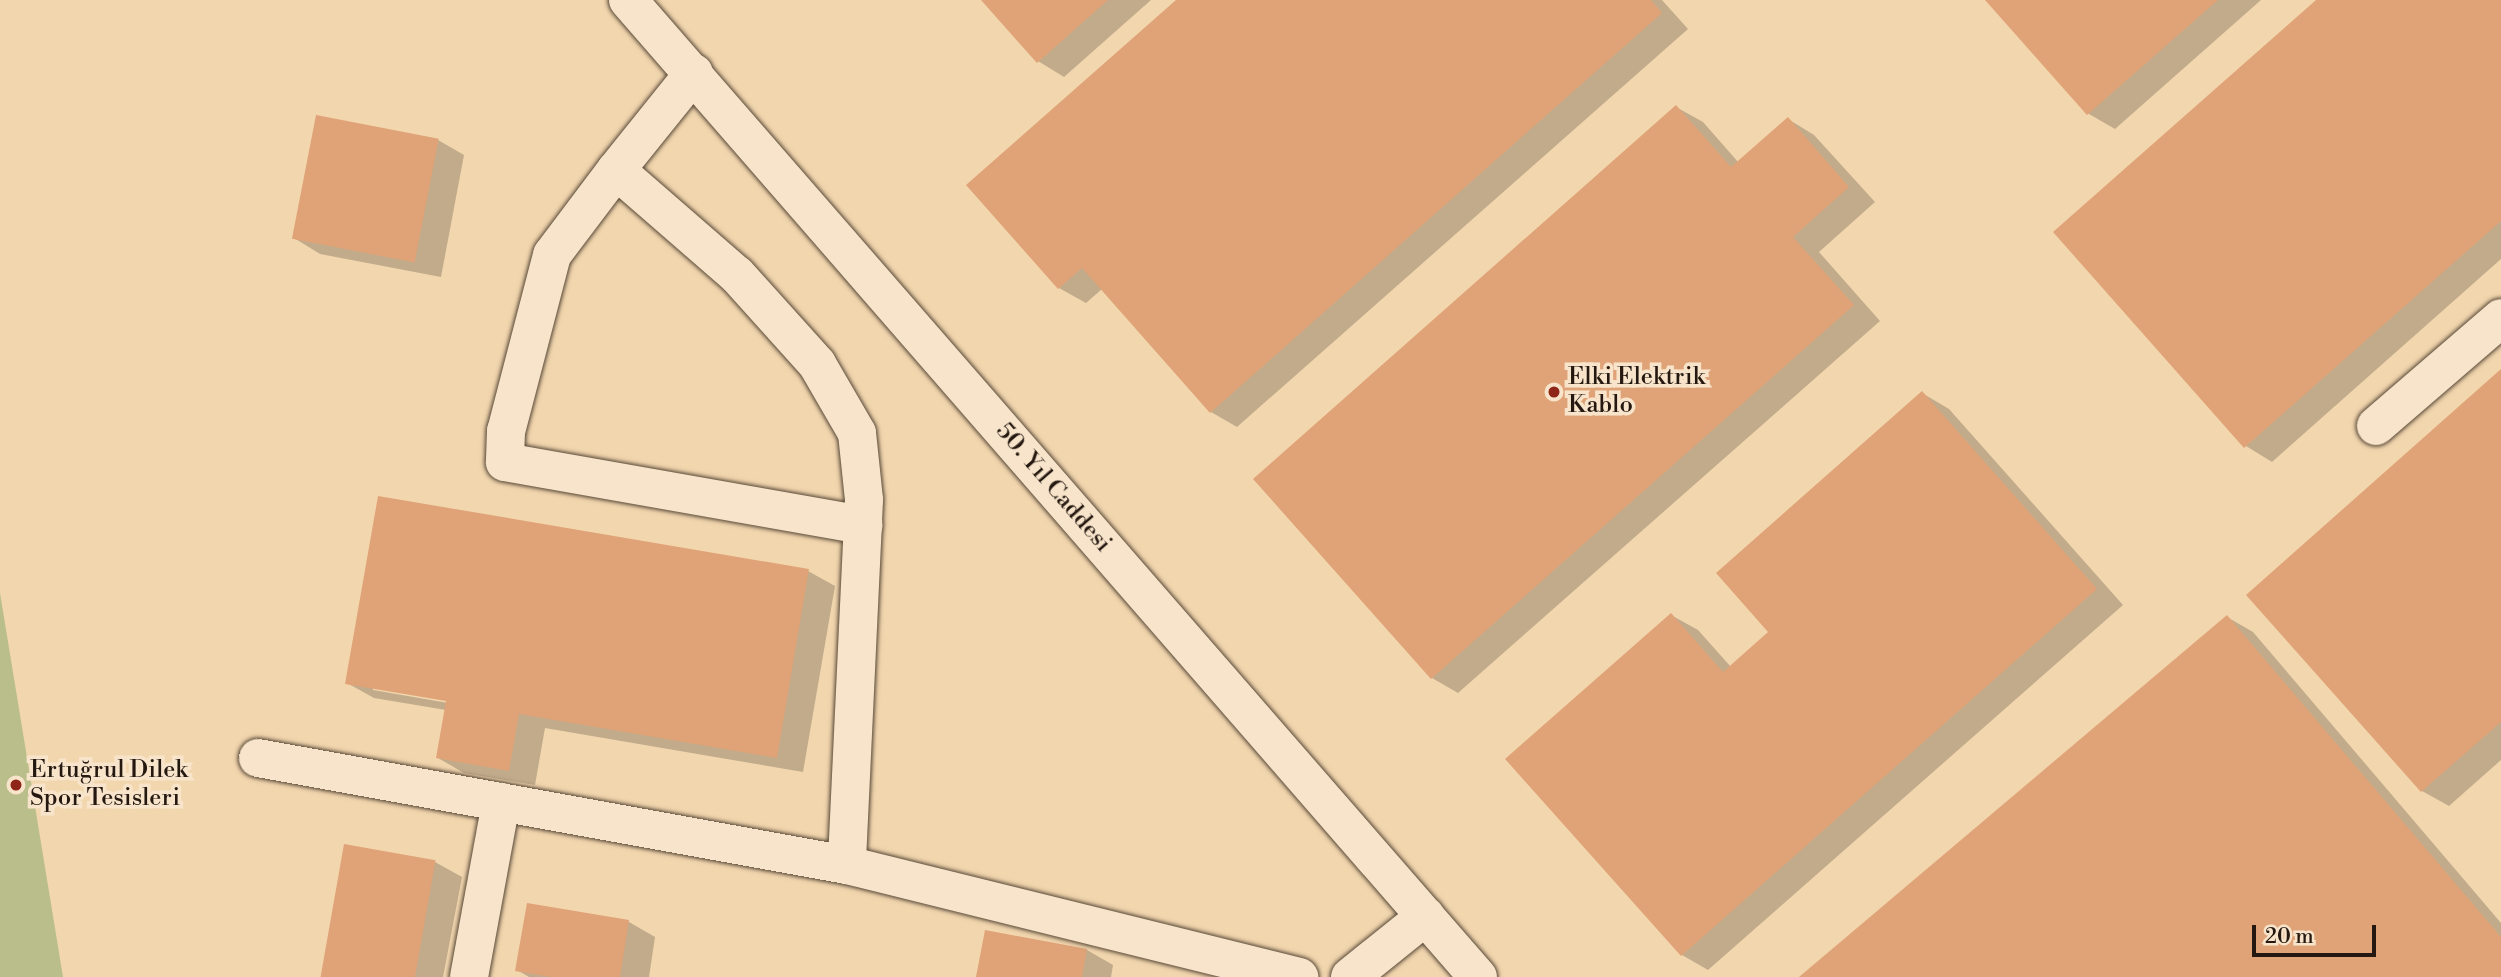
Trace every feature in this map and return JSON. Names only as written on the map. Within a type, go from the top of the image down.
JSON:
[{"type":"street","name":"50. Yıl Caddesi","points":[[628,0],[1478,977]]},
{"type":"street","points":[[694,73],[552,255],[506,431],[505,461],[863,525]]},
{"type":"street","points":[[616,170],[737,275],[817,364],[857,433],[864,500],[847,865]]},
{"type":"street","points":[[2376,426],[2501,318]]},
{"type":"street","points":[[258,758],[847,865],[1281,975]]},
{"type":"street","points":[[469,977],[501,802]]},
{"type":"street","points":[[1350,977],[1426,916]]},
{"type":"green space","name":"Ertuğrul Dilek Spor Tesisleri","points":[[0,593],[63,977],[0,977]]},
{"type":"building","points":[[981,0],[1108,0],[1037,63]]},
{"type":"building","points":[[1176,0],[1651,0],[1662,13],[1210,413],[1082,268],[1058,289],[966,185]]},
{"type":"building","points":[[1985,0],[2218,0],[2087,115]]},
{"type":"building","points":[[2316,0],[2501,0],[2501,221],[2244,448],[2053,232]]},
{"type":"building","name":"Elki Elektrik Kablo","points":[[1676,105],[1731,167],[1788,117],[1849,187],[1793,237],[1854,305],[1431,679],[1253,479]]},
{"type":"building","points":[[316,115],[439,139],[415,263],[292,239]]},
{"type":"building","points":[[2501,369],[2501,722],[2421,792],[2246,595]]},
{"type":"building","points":[[1922,391],[2097,589],[1681,956],[1505,759],[1671,613],[1723,672],[1768,632],[1716,573]]},
{"type":"building","points":[[378,496],[809,569],[777,758],[519,714],[509,771],[436,758],[446,701],[345,684]]},
{"type":"building","points":[[2227,615],[2501,937],[2501,977],[1799,977]]},
{"type":"building","points":[[344,844],[436,860],[415,977],[321,977]]},
{"type":"building","points":[[527,903],[629,920],[620,977],[551,977],[515,971]]},
{"type":"building","points":[[985,930],[1087,949],[1082,977],[976,977]]},
{"type":"place","name":"Elki Elektrik Kablo","points":[[1554,392]]},
{"type":"place","name":"Ertuğrul Dilek Spor Tesisleri","points":[[16,785]]}]
